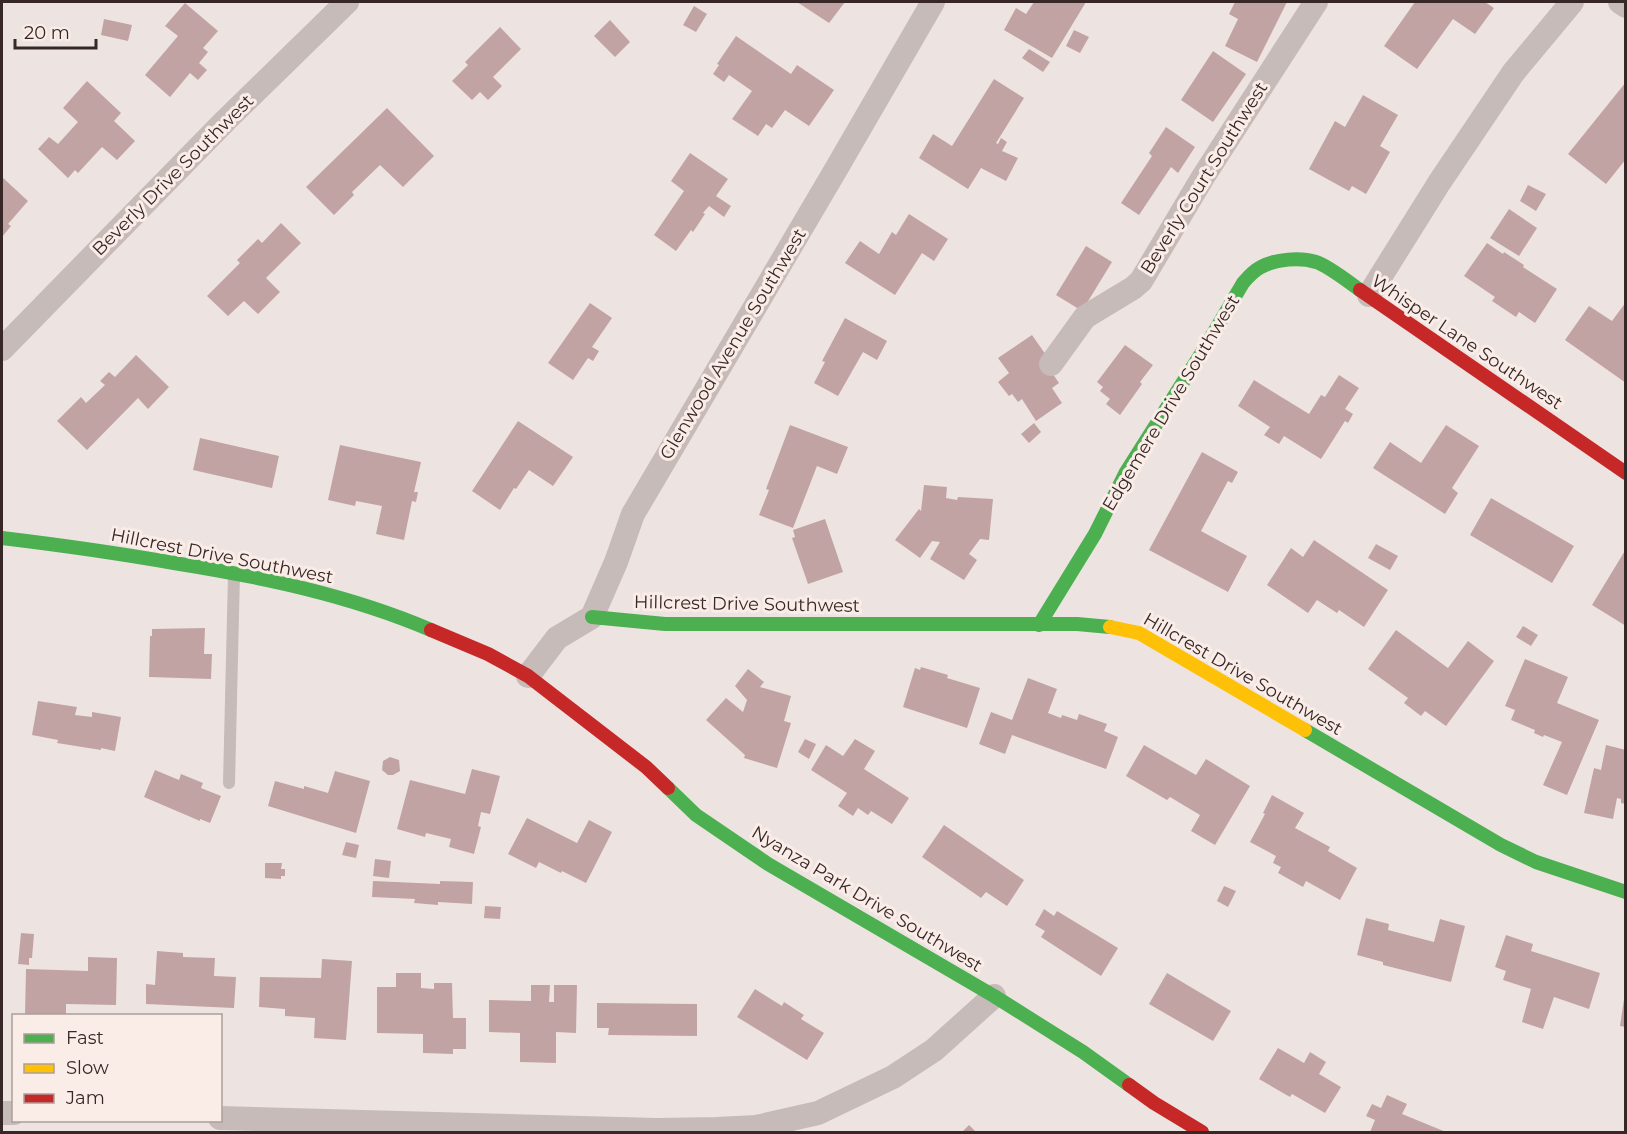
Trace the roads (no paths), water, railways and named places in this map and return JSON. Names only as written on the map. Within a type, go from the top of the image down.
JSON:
[{"type":"street","name":"Beverly Drive Southwest","points":[[2,349],[226,120],[347,2]]},
{"type":"street","name":"Glenwood Avenue Southwest","points":[[592,617],[616,562],[633,514],[933,2]]},
{"type":"street","name":"Beverly Court Southwest","points":[[1051,364],[1085,317],[1141,281],[1203,177],[1316,2]]},
{"type":"street","points":[[1370,296],[1439,183],[1513,73],[1572,2]]},
{"type":"street","points":[[1620,2],[1626,6]]},
{"type":"street","name":"Whisper Lane Southwest","points":[[1282,261],[1295,259],[1317,262],[1370,296],[1626,473]]},
{"type":"street","name":"Edgemere Drive Southwest","points":[[1039,625],[1095,534],[1126,472],[1243,283],[1260,267],[1282,261]]},
{"type":"street","name":"Hillcrest Drive Southwest","points":[[2,538],[87,548],[234,573],[350,600],[408,620],[488,654],[528,676]]},
{"type":"street","name":"Hillcrest Drive Southwest","points":[[592,617],[665,624],[1069,624],[1120,627],[1139,633],[1501,845],[1536,862],[1626,892]]},
{"type":"street","points":[[528,676],[557,638],[592,617]]},
{"type":"street","name":"Nyanza Park Drive Southwest","points":[[528,676],[646,767],[696,815],[768,864],[994,996],[1083,1052],[1154,1103],[1170,1124],[1202,1132]]},
{"type":"street","points":[[222,1118],[657,1130],[717,1130],[756,1127],[818,1113],[893,1077],[934,1050],[994,996]]},
{"type":"lane","points":[[229,783],[234,573]]}]
